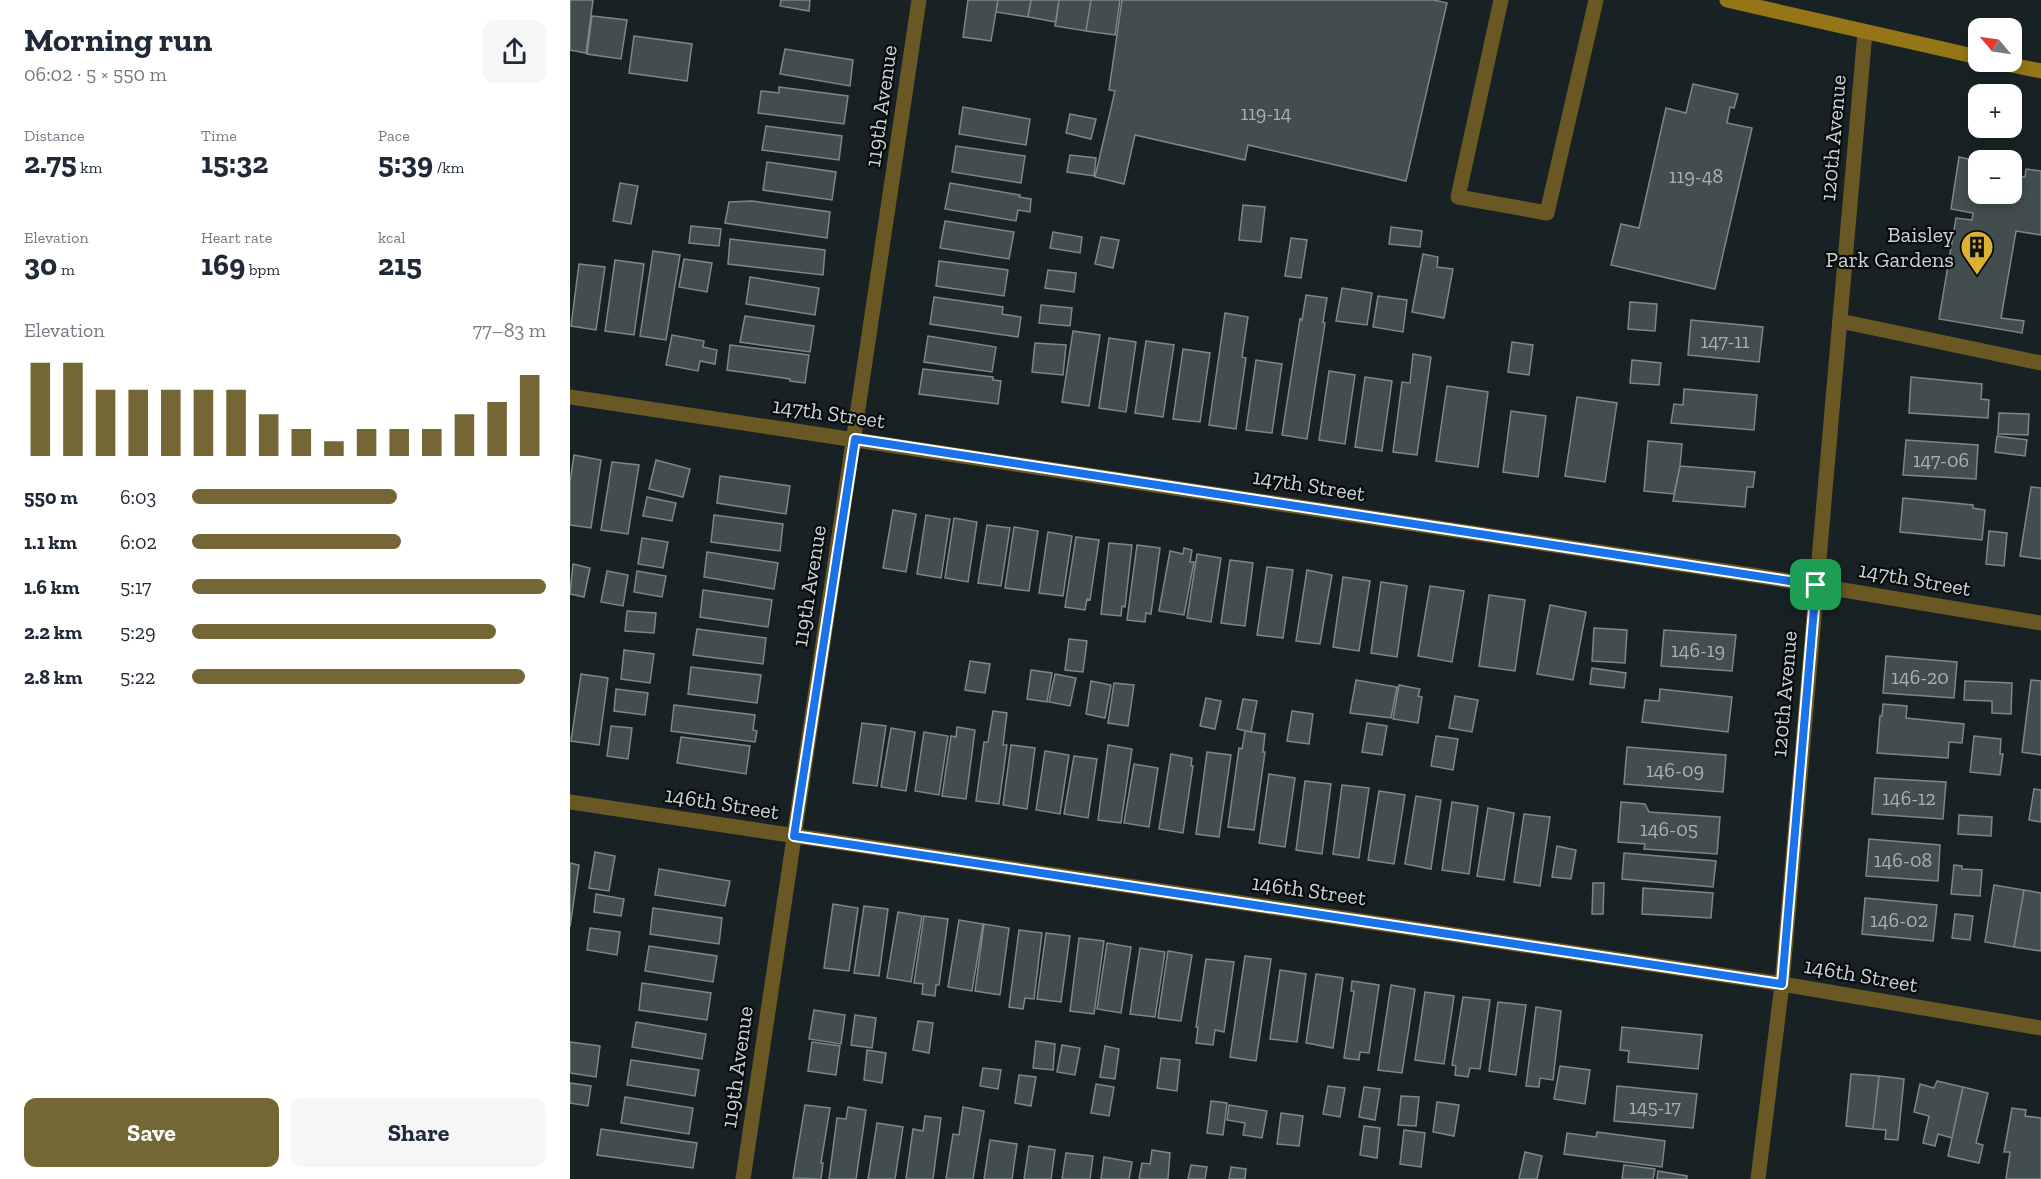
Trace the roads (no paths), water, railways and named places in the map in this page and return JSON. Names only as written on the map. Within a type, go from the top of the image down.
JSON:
[{"type":"main road","points":[[1727,0],[1747,2],[1968,55]]},
{"type":"main road","points":[[2022,67],[2041,71]]},
{"type":"street","name":"119th Avenue","points":[[743,1179],[919,0]]},
{"type":"street","points":[[1502,0],[1458,197],[1547,213],[1596,0]]},
{"type":"street","name":"120th Avenue","points":[[1758,1179],[1782,984],[1865,32]]},
{"type":"street","points":[[1839,321],[2041,363]]},
{"type":"street","name":"147th Street","points":[[570,397],[1816,585],[2041,623]]},
{"type":"street","name":"146th Street","points":[[570,802],[1782,984],[2041,1028]]},
{"type":"place","name":"Baisley Park Gardens","points":[[1977,276]]}]
